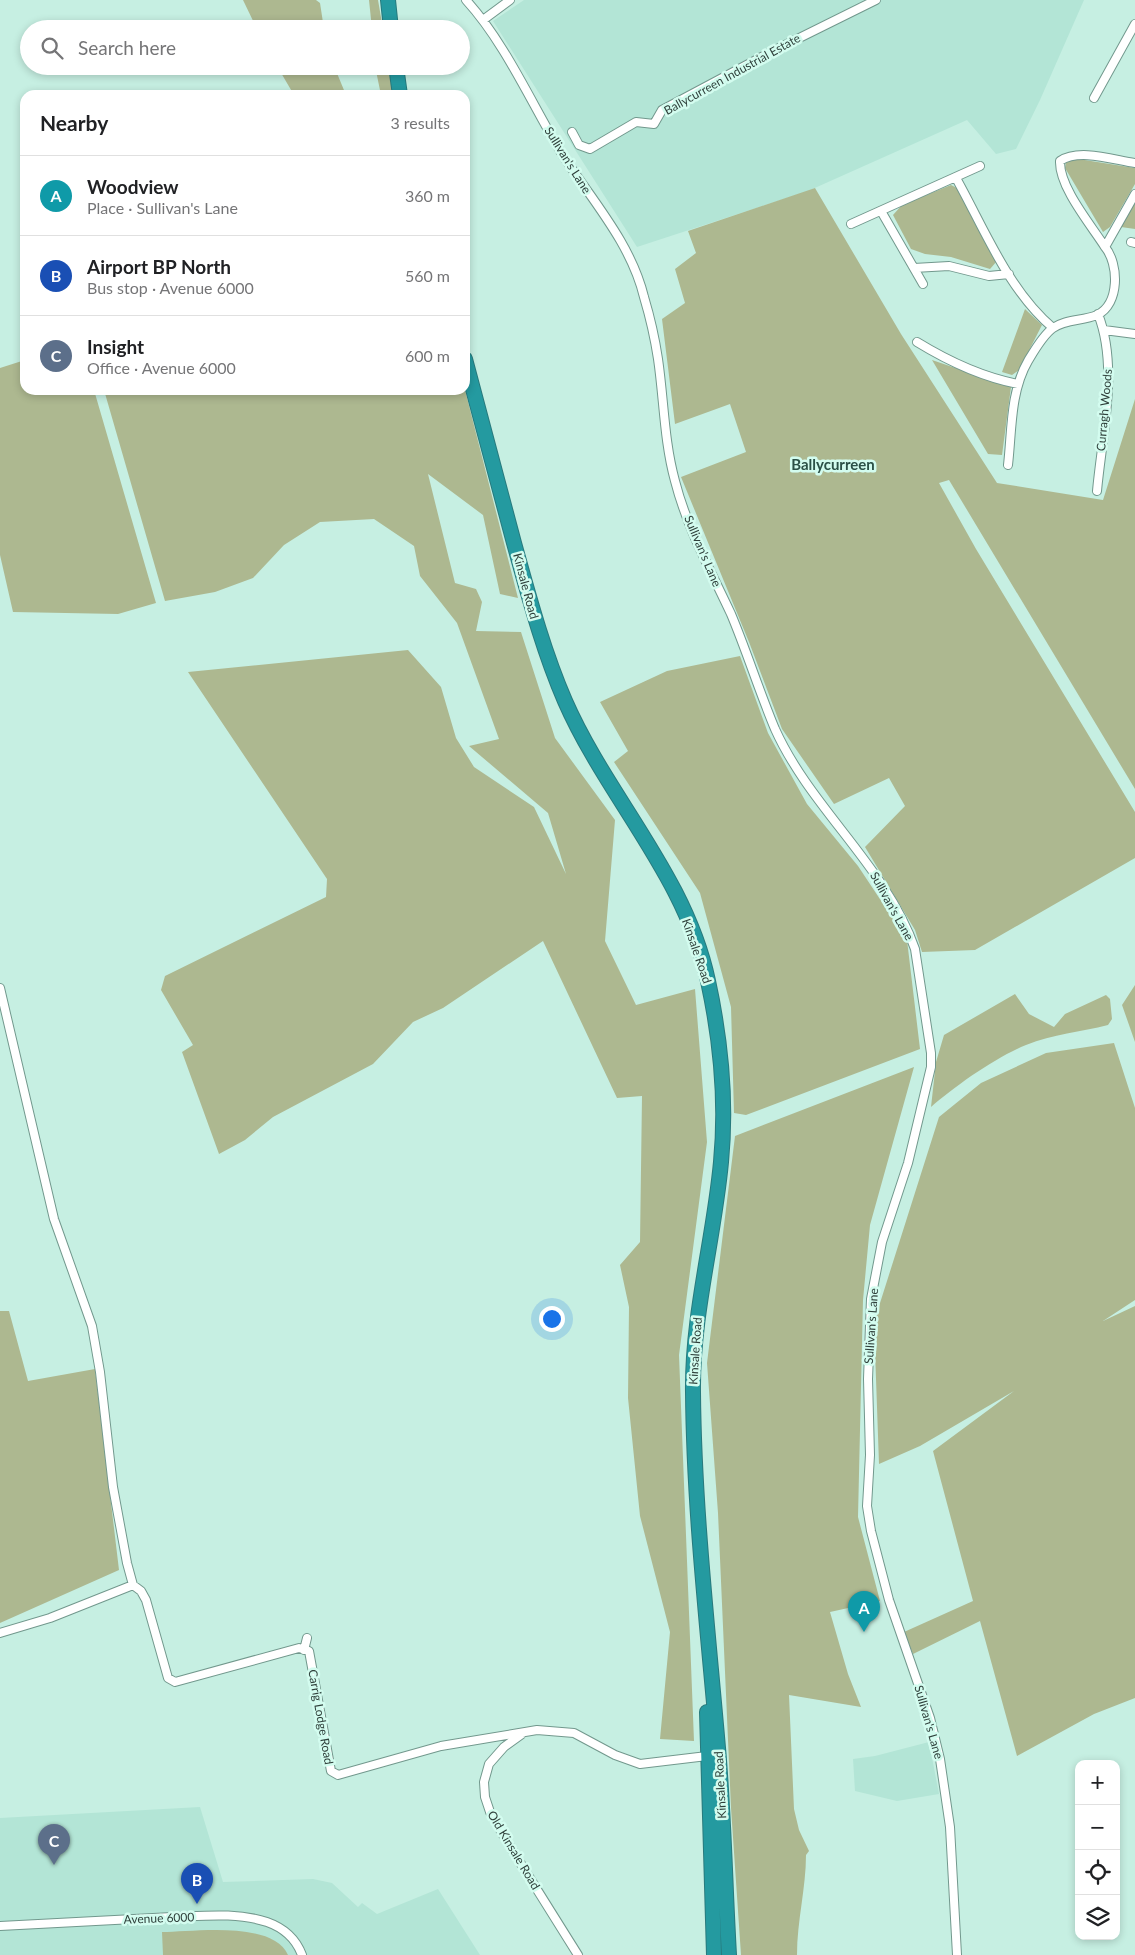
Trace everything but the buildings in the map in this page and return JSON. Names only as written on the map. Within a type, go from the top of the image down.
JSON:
[{"type":"highway","points":[[388,0],[390,20]]},
{"type":"highway","points":[[397,75],[399,90]]},
{"type":"highway","name":"Kinsale Road","points":[[470,378],[542,644],[567,705],[596,760],[678,896],[707,974],[716,1023],[722,1072],[724,1125],[721,1167],[698,1306],[693,1390],[705,1616],[707,1756],[714,1955]]},
{"type":"highway","name":"Kinsale Road","points":[[705,1616],[719,1753],[729,1955]]},
{"type":"street","name":"Sullivan's Lane","points":[[466,0],[483,20],[562,152],[611,226],[630,259],[644,294],[658,358],[667,446],[675,483],[700,550],[731,614],[776,730],[812,794],[873,870],[910,936],[915,949],[931,1053],[931,1066],[910,1155],[882,1242],[871,1299],[868,1379],[870,1455],[867,1506],[871,1530],[889,1600],[930,1718],[940,1758],[950,1826],[957,1955]]},
{"type":"street","points":[[483,20],[510,0]]},
{"type":"street","name":"Ballycurreen Industrial Estate","points":[[572,132],[580,145],[590,149],[636,122],[654,124],[662,110],[771,52],[876,0]]},
{"type":"street","points":[[1094,98],[1135,24]]},
{"type":"street","points":[[1008,465],[1018,384],[1029,360],[1053,328],[1098,314],[1107,305],[1116,285],[1110,253],[1068,188],[1060,169],[1060,161],[1068,156],[1080,155],[1135,163]]},
{"type":"street","points":[[851,224],[980,166]]},
{"type":"street","points":[[956,178],[1009,274],[1039,316],[1053,328]]},
{"type":"street","points":[[1105,247],[1135,194]]},
{"type":"street","points":[[881,212],[923,284]]},
{"type":"street","points":[[914,268],[949,266],[989,276],[1009,274]]},
{"type":"street","name":"Curragh Woods","points":[[1097,491],[1109,360],[1104,330],[1098,314]]},
{"type":"street","points":[[1104,330],[1135,334]]},
{"type":"street","points":[[917,342],[943,358],[998,380],[1018,384]]},
{"type":"street","points":[[0,988],[54,1220],[92,1326],[100,1372],[113,1487],[127,1563],[133,1584],[141,1591],[146,1600],[168,1678],[175,1682],[299,1648],[304,1650],[306,1638]]},
{"type":"street","points":[[0,1633],[50,1618],[133,1584]]},
{"type":"street","name":"Carrig Lodge Road","points":[[304,1650],[309,1651],[312,1660],[321,1729],[331,1771],[338,1775],[441,1746],[524,1732]]},
{"type":"street","points":[[524,1732],[549,1729],[567,1731],[581,1736],[626,1761],[640,1764],[707,1756]]},
{"type":"street","name":"Old Kinsale Road","points":[[524,1732],[504,1747],[489,1764],[484,1782],[485,1797],[490,1812],[506,1840],[578,1955]]},
{"type":"street","name":"Avenue 6000","points":[[0,1926],[162,1918],[246,1917],[268,1922],[285,1931],[298,1944],[302,1955]]},
{"type":"shaded area","points":[[243,0],[316,0],[320,3],[323,20],[253,20]]},
{"type":"shaded area","points":[[369,0],[378,0],[381,20],[371,20]]},
{"type":"shaded area","points":[[524,0],[1084,0],[1016,149],[996,154],[967,120],[808,191],[637,247],[493,21]]},
{"type":"shaded area","points":[[282,75],[338,75],[344,90],[291,90]]},
{"type":"shaded area","points":[[377,75],[390,75],[392,90],[380,90]]},
{"type":"shaded area","points":[[1072,158],[1135,168],[1135,184],[1110,227],[1103,232],[1065,168],[1066,162]]},
{"type":"shaded area","points":[[951,185],[959,189],[997,261],[990,269],[951,257],[925,254],[911,249],[893,215],[902,205]]},
{"type":"shaded area","points":[[815,188],[901,334],[997,483],[1103,500],[1135,399],[1135,789],[949,480],[939,483],[976,549],[1135,812],[1135,858],[975,950],[922,952],[915,930],[865,847],[905,806],[889,778],[834,804],[782,729],[749,642],[681,477],[746,452],[730,404],[675,424],[662,319],[685,303],[675,269],[696,253],[688,231]]},
{"type":"shaded area","points":[[1135,202],[1135,229],[1121,227]]},
{"type":"shaded area","points":[[1025,309],[1042,325],[1019,370],[1012,375],[1002,372]]},
{"type":"shaded area","points":[[932,360],[1011,387],[1002,455],[988,454]]},
{"type":"shaded area","points":[[20,362],[20,395],[95,395],[156,603],[118,614],[13,612],[0,555],[0,368]]},
{"type":"shaded area","points":[[105,395],[466,395],[518,598],[500,594],[483,515],[428,474],[455,583],[476,589],[482,602],[476,631],[521,632],[555,738],[615,820],[605,941],[636,1005],[695,989],[707,1142],[679,1355],[694,1741],[660,1739],[670,1632],[640,1516],[628,1398],[629,1307],[620,1265],[640,1242],[642,1096],[617,1098],[543,941],[443,1008],[413,1022],[373,1064],[273,1117],[245,1140],[219,1154],[182,1052],[193,1045],[161,990],[165,976],[326,897],[327,879],[188,672],[408,650],[441,687],[456,738],[474,767],[534,807],[566,874],[548,813],[469,746],[499,739],[457,623],[420,576],[414,546],[374,519],[320,522],[284,545],[253,578],[215,592],[165,601]]},
{"type":"shaded area","points":[[740,656],[768,733],[807,804],[858,866],[907,940],[920,1049],[746,1115],[734,1113],[731,1007],[700,893],[614,762],[628,751],[600,702],[667,671]]},
{"type":"shaded area","points":[[1135,985],[1135,1042],[1122,1005]]},
{"type":"shaded area","points":[[1015,994],[1029,1014],[1054,1027],[1065,1014],[1106,995],[1110,999],[1112,1019],[1108,1025],[1046,1038],[1014,1050],[976,1073],[931,1107],[936,1062],[944,1035]]},
{"type":"shaded area","points":[[1114,1043],[1135,1108],[1135,1300],[1103,1321],[1135,1306],[1135,1698],[1094,1714],[1017,1756],[980,1621],[913,1654],[904,1632],[973,1601],[933,1451],[1014,1391],[920,1446],[879,1464],[874,1322],[939,1117],[981,1083],[1046,1053]]},
{"type":"shaded area","points":[[914,1067],[870,1225],[863,1300],[858,1517],[880,1601],[830,1612],[848,1674],[861,1707],[789,1695],[794,1809],[799,1830],[809,1851],[806,1855],[797,1955],[741,1955],[731,1808],[718,1513],[707,1363],[735,1136]]},
{"type":"shaded area","points":[[0,1311],[9,1311],[28,1381],[95,1369],[119,1570],[0,1623]]},
{"type":"shaded area","points":[[929,1742],[939,1794],[897,1801],[855,1791],[853,1759],[875,1756]]},
{"type":"shaded area","points":[[200,1807],[223,1882],[313,1879],[332,1883],[358,1907],[362,1903],[377,1914],[438,1889],[480,1955],[0,1955],[0,1818]]},
{"type":"shaded area","points":[[231,1930],[249,1932],[280,1944],[288,1955],[163,1955],[162,1932]]},
{"type":"place","name":"Woodview","points":[[864,1632]]},
{"type":"place","name":"Insight","points":[[54,1865]]},
{"type":"place","name":"Airport BP North","points":[[197,1904]]},
{"type":"district","name":"Ballycurreen","points":[[833,464]]}]
